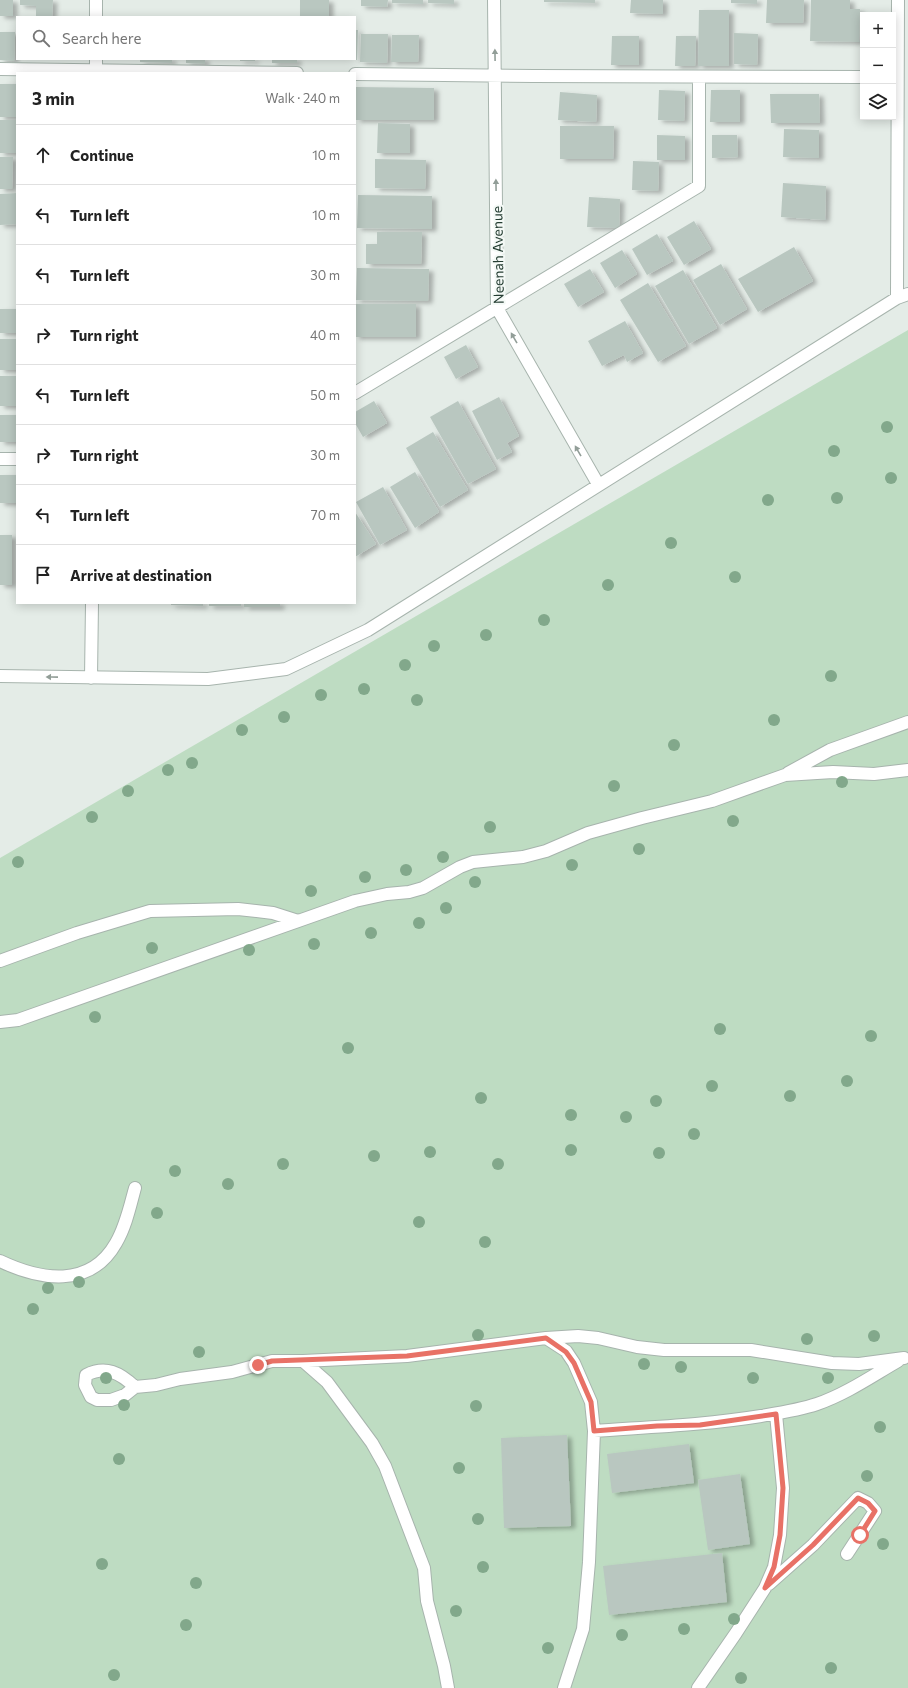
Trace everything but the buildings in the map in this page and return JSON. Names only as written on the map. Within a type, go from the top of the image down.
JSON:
[{"type":"street","points":[[96,0],[96,16]]},
{"type":"street","name":"Neenah Avenue","points":[[494,0],[497,308],[598,484]]},
{"type":"street","points":[[896,72],[903,47],[898,0]]},
{"type":"street","points":[[0,69],[96,67],[264,72]]},
{"type":"street","points":[[356,74],[699,77],[860,76]]},
{"type":"street","points":[[356,392],[699,186],[699,77]]},
{"type":"street","points":[[0,676],[208,679],[286,669],[368,630],[598,484],[903,296],[895,84]]},
{"type":"street","points":[[0,459],[16,459]]},
{"type":"street","points":[[91,678],[92,604]]},
{"type":"street","points":[[0,1022],[18,1020],[355,901],[387,894],[409,892],[423,888],[460,867],[473,862],[523,857],[546,851],[588,833],[712,801],[785,774],[830,750],[908,722]]},
{"type":"street","points":[[785,774],[834,772],[874,774],[908,770]]},
{"type":"street","points":[[0,961],[77,933],[150,911],[238,909],[274,913],[298,921]]},
{"type":"street","points":[[0,1261],[22,1271],[53,1277],[83,1273],[97,1266],[109,1255],[117,1242],[123,1228],[135,1188]]},
{"type":"street","points":[[135,1387],[156,1385],[180,1379],[232,1372],[272,1361],[407,1356],[546,1338],[578,1336],[598,1338],[664,1350],[751,1350],[832,1362],[859,1364],[906,1357]]},
{"type":"street","points":[[546,1338],[566,1352],[574,1363],[591,1402],[594,1431],[589,1562],[583,1629],[564,1688]]},
{"type":"street","points":[[594,1431],[657,1426],[700,1425],[776,1414],[817,1404],[855,1386],[906,1357]]},
{"type":"street","points":[[303,1361],[327,1382],[372,1443],[385,1466],[424,1568],[427,1601],[444,1666],[448,1688]]},
{"type":"street","points":[[698,1688],[736,1634],[765,1588],[774,1567],[780,1535],[783,1488],[776,1414]]},
{"type":"street","points":[[765,1588],[813,1545],[858,1498],[868,1503],[875,1511],[847,1554]]},
{"type":"green space","points":[[908,330],[908,1688],[0,1688],[0,858]]},
{"type":"route","points":[[258,1365],[272,1361],[407,1356],[546,1338],[566,1352],[574,1363],[591,1402],[594,1431],[657,1426],[700,1425],[776,1414],[783,1488],[780,1535],[774,1567],[765,1588],[813,1545],[858,1498],[868,1503],[875,1511],[860,1535]]}]
